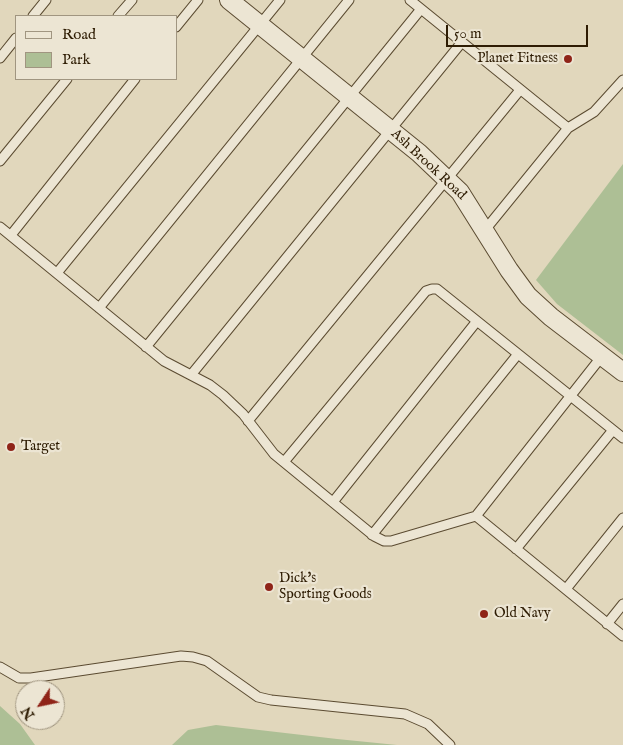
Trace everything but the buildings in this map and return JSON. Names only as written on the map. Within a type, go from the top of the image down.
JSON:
[{"type":"street","name":"Ash Brook Road","points":[[229,0],[391,130],[460,192],[509,270],[528,296],[623,372]]},
{"type":"lane","points":[[34,15],[46,0]]},
{"type":"lane","points":[[119,15],[132,0]]},
{"type":"lane","points":[[178,25],[198,0]]},
{"type":"lane","points":[[57,274],[280,0]]},
{"type":"lane","points":[[99,308],[348,0]]},
{"type":"lane","points":[[410,0],[568,128]]},
{"type":"lane","points":[[146,347],[421,9]]},
{"type":"lane","points":[[0,58],[15,39]]},
{"type":"lane","points":[[191,375],[462,42]]},
{"type":"lane","points":[[0,161],[66,80]]},
{"type":"lane","points":[[11,235],[134,80]]},
{"type":"lane","points":[[485,230],[568,128],[594,112],[623,80]]},
{"type":"lane","points":[[248,421],[520,90]]},
{"type":"lane","points":[[0,227],[146,347],[172,366],[191,375],[223,395],[248,421],[264,444],[379,539],[391,541],[476,516],[602,356]]},
{"type":"lane","points":[[284,462],[426,291],[437,289],[623,438]]},
{"type":"lane","points":[[333,502],[477,321]]},
{"type":"lane","points":[[372,534],[518,354]]},
{"type":"lane","points":[[516,549],[613,430]]},
{"type":"lane","points":[[476,516],[623,636]]},
{"type":"lane","points":[[566,589],[623,518]]},
{"type":"lane","points":[[608,624],[623,604]]},
{"type":"lane","points":[[0,667],[19,678],[31,678],[181,656],[193,657],[207,661],[258,697],[405,714],[428,724],[450,745]]},
{"type":"green space","points":[[623,164],[623,355],[557,304],[536,280]]},
{"type":"green space","points":[[0,706],[15,720],[15,730],[24,730],[35,745],[0,745]]},
{"type":"green space","points":[[216,725],[397,745],[172,745],[188,730]]},
{"type":"place","name":"Planet Fitness","points":[[568,59]]},
{"type":"place","name":"Target","points":[[11,447]]},
{"type":"place","name":"Dick's Sporting Goods","points":[[269,587]]},
{"type":"place","name":"Old Navy","points":[[484,614]]}]
